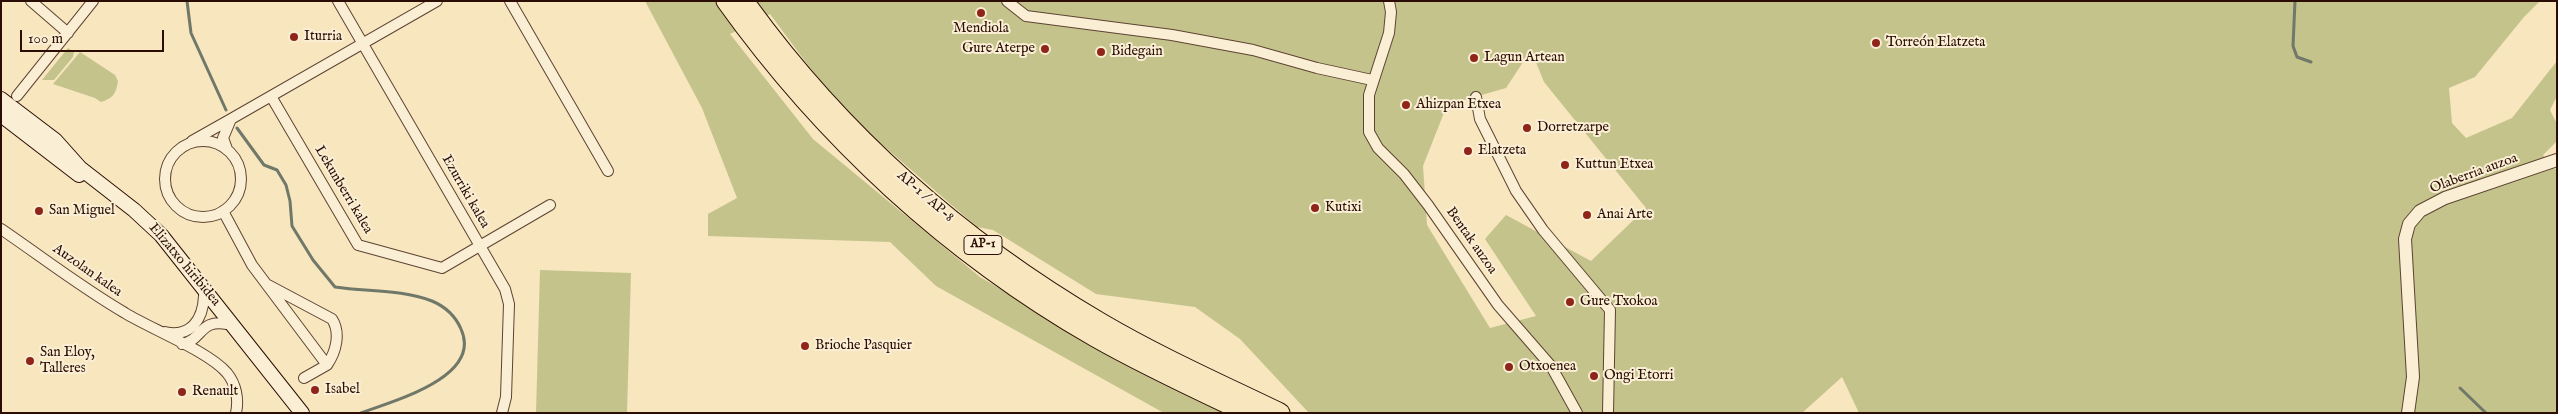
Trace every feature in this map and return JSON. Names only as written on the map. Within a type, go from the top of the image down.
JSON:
[{"type":"highway","name":"AP-1 / AP-8","points":[[726,1],[792,86],[838,137],[902,198],[964,249],[1028,295],[1095,337],[1165,374],[1247,413]]},
{"type":"highway","name":"AP-1 / AP-8","points":[[744,1],[803,76],[856,134],[912,188],[973,238],[1036,283],[1103,324],[1172,361],[1280,413]]},
{"type":"main road","name":"Elizatxo hiribidea","points":[[1,99],[56,140],[80,168],[134,210],[161,235],[184,260],[302,413]]},
{"type":"main road","name":"Elizatxo hiribidea","points":[[1,115],[145,226],[169,251],[295,413]]},
{"type":"street","points":[[31,1],[68,32]]},
{"type":"street","points":[[17,96],[93,1]]},
{"type":"street","name":"Ezurriki kalea","points":[[338,1],[505,289],[510,304],[506,397],[502,413]]},
{"type":"street","points":[[231,119],[223,138],[227,150],[239,167],[241,180],[238,193],[223,211],[215,215],[197,216],[184,212],[172,201],[166,190],[166,168],[172,156],[192,141],[231,119],[272,98],[437,1]]},
{"type":"street","points":[[510,1],[608,171]]},
{"type":"street","points":[[1007,1],[1026,16],[1172,35],[1254,50],[1318,68],[1372,80]]},
{"type":"street","name":"Bentak auzoa","points":[[1389,1],[1391,12],[1390,34],[1372,80],[1368,111],[1369,132],[1373,140],[1404,174],[1498,305],[1551,366],[1577,413]]},
{"type":"street","points":[[1476,97],[1480,119],[1516,191],[1543,230],[1574,268],[1595,289],[1610,310],[1608,413]]},
{"type":"street","name":"Lekunberri kalea","points":[[272,98],[358,245],[442,268],[550,205]]},
{"type":"street","points":[[192,141],[214,142],[227,150]]},
{"type":"street","name":"Olaberria auzoa","points":[[2408,413],[2413,377],[2405,238],[2410,224],[2420,211],[2445,198],[2557,160]]},
{"type":"street","points":[[223,211],[252,265],[327,365]]},
{"type":"street","name":"Auzolan kalea","points":[[1,228],[125,314],[159,330],[222,368],[232,380],[237,394],[236,413]]},
{"type":"street","points":[[268,285],[332,319],[336,325],[335,352],[327,365],[304,378]]},
{"type":"street","points":[[204,296],[202,315],[180,338],[182,344],[197,335],[208,324],[214,322],[226,324]]},
{"type":"street","name":"Auzolan kalea","points":[[159,330],[178,333],[187,331]]},
{"type":"street","points":[[197,335],[204,356]]},
{"type":"shaded area","points":[[645,1],[2540,1],[2524,17],[2475,77],[2449,88],[2452,123],[2466,138],[2512,118],[2557,61],[2557,96],[2550,110],[2557,124],[2557,141],[2543,155],[2557,171],[2557,413],[1859,413],[1842,377],[1802,413],[1309,413],[1240,339],[1195,307],[1096,294],[993,230],[977,227],[857,123],[810,68],[770,14],[730,34],[813,139],[980,277],[1170,387],[1223,413],[1164,413],[936,286],[890,242],[708,236],[708,214],[737,198],[702,108]],"holes":[[[1531,50],[1544,82],[1646,208],[1591,261],[1506,215],[1485,239],[1536,316],[1490,328],[1427,225],[1423,166],[1447,105],[1506,88]]]},
{"type":"shaded area","points":[[68,48],[74,52],[73,57],[54,80],[42,80]]},
{"type":"shaded area","points":[[80,52],[115,75],[118,81],[116,89],[114,95],[109,99],[101,102],[95,98],[53,84]]},
{"type":"shaded area","points":[[540,270],[631,273],[627,413],[536,413]]},
{"type":"waterway","points":[[187,1],[191,33],[226,110]]},
{"type":"waterway","points":[[2295,1],[2293,46],[2297,57],[2311,62]]},
{"type":"waterway","points":[[237,128],[264,165],[277,170],[286,185],[290,201],[292,226],[313,260],[335,287],[408,294],[420,297],[432,301],[450,312],[461,329],[464,346],[459,361],[447,374],[413,394],[361,413]]},
{"type":"waterway","points":[[2460,388],[2486,413]]},
{"type":"place","name":"Mendiola","points":[[981,13]]},
{"type":"place","name":"Iturria","points":[[294,37]]},
{"type":"place","name":"Torreón Elatzeta","points":[[1876,43]]},
{"type":"place","name":"Gure Aterpe","points":[[1045,49]]},
{"type":"place","name":"Bidegain","points":[[1101,52]]},
{"type":"place","name":"Lagun Artean","points":[[1474,58]]},
{"type":"place","name":"Ahizpan Etxea","points":[[1406,105]]},
{"type":"place","name":"Dorretzarpe","points":[[1527,128]]},
{"type":"place","name":"Elatzeta","points":[[1468,151]]},
{"type":"place","name":"Kuttun Etxea","points":[[1565,165]]},
{"type":"place","name":"Kutixi","points":[[1315,208]]},
{"type":"place","name":"San Miguel","points":[[39,211]]},
{"type":"place","name":"Anai Arte","points":[[1587,215]]},
{"type":"place","name":"Gure Txokoa","points":[[1570,302]]},
{"type":"place","name":"Brioche Pasquier","points":[[805,346]]},
{"type":"place","name":"San Eloy, Talleres","points":[[30,361]]},
{"type":"place","name":"Otxoenea","points":[[1509,367]]},
{"type":"place","name":"Ongi Etorri","points":[[1594,376]]},
{"type":"place","name":"Isabel","points":[[315,390]]},
{"type":"place","name":"Renault","points":[[182,392]]}]
